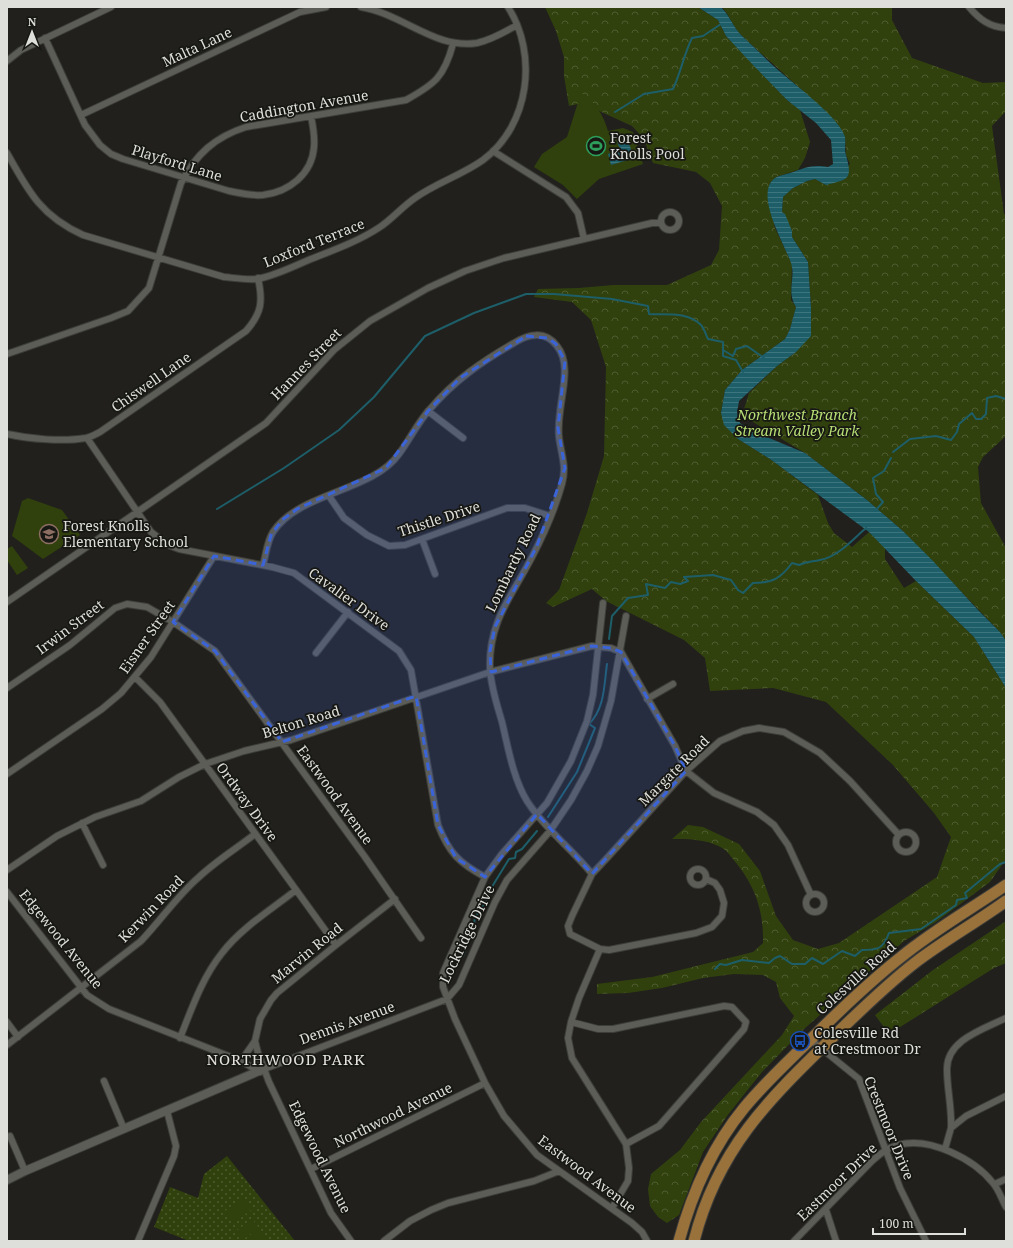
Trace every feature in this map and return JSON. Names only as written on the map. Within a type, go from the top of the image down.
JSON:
[{"type":"highway","name":"Colesville Road","points":[[679,1241],[698,1182],[723,1138],[748,1103],[811,1040],[902,956],[1006,885]]},
{"type":"highway","name":"Colesville Road","points":[[694,1241],[705,1207],[727,1158],[745,1130],[769,1100],[883,989],[917,962],[1006,901]]},
{"type":"street","points":[[7,61],[22,50],[45,38],[111,7]]},
{"type":"street","name":"Malta Lane","points":[[81,114],[300,12],[326,7]]},
{"type":"street","points":[[361,7],[377,10],[398,18],[442,41],[453,44],[478,43],[517,26]]},
{"type":"street","name":"Loxford Terrace","points":[[7,153],[29,192],[38,204],[66,227],[83,235],[224,277],[241,279],[258,278],[283,271],[364,237],[382,226],[415,198],[469,170],[493,151],[513,125],[520,108],[524,91],[526,58],[523,41],[508,7]]},
{"type":"street","points":[[969,7],[983,21],[994,27],[1006,28]]},
{"type":"street","name":"Playford Lane","points":[[45,38],[94,139],[111,154],[184,177],[246,195],[263,195],[289,187],[303,175],[310,164],[314,147],[311,116]]},
{"type":"street","name":"Caddington Avenue","points":[[7,354],[111,318],[128,310],[149,288],[184,177],[201,152],[212,143],[229,132],[246,127],[406,100],[429,88],[437,80],[445,69],[453,44]]},
{"type":"street","points":[[493,151],[566,197],[578,213],[584,239]]},
{"type":"street","name":"Hannes Street","points":[[7,602],[266,423],[334,350],[370,322],[428,288],[465,271],[504,258],[652,223],[661,223]]},
{"type":"street","name":"Chiswell Lane","points":[[7,434],[22,438],[87,438],[100,432],[246,331],[254,322],[260,310],[261,293],[258,278]]},
{"type":"street","name":"Lombardy Road","points":[[263,565],[271,535],[282,520],[297,509],[329,496],[386,468],[397,457],[428,410],[460,378],[483,361],[526,336],[539,335],[548,338],[556,344],[565,361],[558,428],[565,468],[562,485],[532,558],[501,612],[495,627],[490,646],[490,672],[513,767],[526,799],[550,831],[584,864],[592,874]]},
{"type":"street","points":[[428,410],[463,438]]},
{"type":"street","name":"Cavalier Drive","points":[[87,438],[151,532],[168,545],[294,573],[399,651],[411,670],[438,825],[446,845],[456,858],[462,864],[485,877]]},
{"type":"street","name":"Thistle Drive","points":[[329,496],[344,518],[382,544],[389,546],[404,545],[507,508],[524,508],[550,516]]},
{"type":"street","points":[[422,539],[435,574]]},
{"type":"street","name":"Eisner Street","points":[[7,774],[102,709],[121,693],[151,657],[214,556]]},
{"type":"street","name":"Irwin Street","points":[[7,688],[70,645],[115,608],[127,604],[147,607],[173,622]]},
{"type":"street","name":"Lockridge Drive","points":[[447,999],[442,983],[443,973],[485,877],[501,856],[547,803],[572,761],[593,695],[604,604]]},
{"type":"street","points":[[316,653],[348,612]]},
{"type":"street","name":"Lockridge Drive","points":[[447,999],[459,985],[495,902],[507,880],[550,831],[571,800],[598,746],[611,701],[621,652],[621,640],[626,616]]},
{"type":"street","name":"Eastwood Avenue","points":[[173,622],[215,651],[282,742],[421,938]]},
{"type":"street","name":"Belton Road","points":[[7,870],[57,836],[82,823],[141,801],[179,777],[205,764],[244,751],[282,742],[326,728],[416,696],[490,672],[600,646],[621,652]]},
{"type":"street","points":[[621,652],[647,699],[676,746],[686,771],[714,793],[757,812],[774,825],[788,845],[811,895]]},
{"type":"street","name":"Ordway Drive","points":[[135,677],[160,702],[336,945]]},
{"type":"street","points":[[647,699],[673,684]]},
{"type":"street","name":"Margate Road","points":[[600,949],[570,934],[568,926],[592,874],[686,771],[720,741],[743,731],[759,728],[784,732],[820,753],[850,782],[899,835]]},
{"type":"street","points":[[82,823],[103,865]]},
{"type":"street","name":"Kerwin Road","points":[[7,1045],[141,941],[160,921],[179,896],[199,877],[255,834]]},
{"type":"street","points":[[612,1208],[628,1181],[629,1168],[626,1144],[572,1058],[568,1038],[571,1022],[600,949],[609,950],[638,945],[696,933],[712,927],[722,916],[724,903],[723,896],[715,883],[706,879]]},
{"type":"street","points":[[180,1038],[204,980],[222,952],[238,936],[296,890]]},
{"type":"street","name":"Edgewood Avenue","points":[[7,892],[87,995],[109,1009],[262,1070],[331,1213],[351,1241]]},
{"type":"street","name":"Marvin Road","points":[[241,1061],[255,1041],[260,1019],[271,1000],[336,945],[395,900]]},
{"type":"street","name":"Eastwood Avenue","points":[[447,999],[454,1019],[485,1083],[504,1116],[519,1136],[537,1155],[612,1208],[642,1232],[648,1241]]},
{"type":"street","name":"Dennis Avenue","points":[[7,1180],[262,1070],[447,999]]},
{"type":"street","points":[[571,1022],[598,1029],[614,1029],[724,1006],[732,1008],[746,1022],[744,1029],[659,1126],[626,1144]]},
{"type":"street","points":[[945,1149],[951,1128],[952,1112],[947,1069],[951,1052],[964,1040],[1006,1018]]},
{"type":"street","points":[[7,1022],[18,1037]]},
{"type":"street","name":"Crestmoor Drive","points":[[811,1040],[859,1079],[900,1188],[926,1241]]},
{"type":"street","points":[[255,1041],[262,1070]]},
{"type":"street","points":[[104,1081],[124,1129]]},
{"type":"street","name":"Northwood Avenue","points":[[311,1169],[485,1083]]},
{"type":"street","points":[[951,1128],[966,1116],[1006,1096]]},
{"type":"street","points":[[138,1241],[174,1156],[176,1146],[167,1111]]},
{"type":"street","points":[[10,1136],[25,1171]]},
{"type":"street","name":"Eastmoor Drive","points":[[794,1241],[885,1150],[899,1144],[916,1143],[945,1149],[980,1170],[995,1184]]},
{"type":"street","points":[[384,1241],[410,1221],[448,1203],[534,1181],[559,1171]]},
{"type":"street","points":[[1006,1179],[995,1184],[1006,1207]]},
{"type":"street","points":[[826,1210],[836,1241]]},
{"type":"highlighted area","points":[[526,336],[548,338],[556,344],[565,361],[558,428],[565,468],[537,546],[495,627],[490,651],[491,672],[592,646],[611,648],[621,652],[675,746],[686,771],[592,874],[537,814],[485,877],[456,858],[438,825],[416,696],[282,742],[215,651],[173,622],[214,556],[263,565],[271,535],[282,520],[297,509],[386,468],[428,411],[460,378]]},
{"type":"green space","points":[[545,7],[698,7],[718,20],[726,36],[787,100],[800,110],[810,142],[805,158],[798,170],[776,177],[770,183],[768,199],[775,228],[792,264],[791,300],[796,307],[790,329],[785,339],[742,370],[725,390],[721,413],[738,439],[770,459],[818,495],[828,523],[834,533],[852,547],[869,532],[885,547],[885,559],[904,588],[916,581],[974,637],[1006,688],[1006,859],[990,882],[936,922],[904,941],[804,1029],[762,1072],[727,1116],[703,1152],[679,1215],[667,1223],[658,1217],[650,1206],[648,1189],[651,1174],[680,1150],[701,1122],[782,1035],[794,1016],[780,998],[776,982],[763,975],[734,974],[703,978],[662,988],[628,993],[597,994],[597,984],[652,977],[753,952],[763,943],[762,921],[758,901],[744,873],[728,853],[719,846],[706,842],[672,839],[688,825],[703,827],[739,844],[760,871],[776,916],[793,940],[818,949],[839,943],[937,877],[951,837],[934,813],[893,765],[826,702],[773,688],[710,691],[705,658],[684,640],[606,601],[592,589],[553,607],[546,603],[559,590],[587,513],[604,456],[606,367],[591,320],[572,302],[534,297],[538,289],[613,285],[667,285],[711,265],[719,250],[722,206],[710,183],[696,172],[653,163],[644,139],[632,126],[586,105],[578,104],[569,106],[564,76],[564,57],[556,31]]},
{"type":"green space","name":"Northwest Branch Stream Valley Park","points":[[722,7],[892,7],[892,20],[912,58],[983,83],[1006,82],[1006,111],[992,126],[1004,214],[1006,215],[1006,436],[983,457],[978,467],[981,503],[1006,548],[1006,641],[1000,632],[903,531],[867,500],[805,453],[753,422],[745,415],[744,409],[749,393],[777,366],[796,352],[811,308],[808,262],[792,237],[792,231],[782,212],[783,197],[793,188],[807,181],[815,179],[826,185],[850,164],[846,155],[845,137],[825,111],[742,36]]},
{"type":"green space","name":"Forest Knolls Pool","points":[[581,93],[598,109],[604,119],[608,131],[623,128],[633,132],[643,164],[599,179],[577,199],[563,185],[534,167],[542,154],[567,137]]},
{"type":"green space","points":[[28,498],[62,510],[80,535],[43,559],[12,536],[22,501]]},
{"type":"green space","points":[[12,546],[28,568],[17,575],[7,560],[7,549]]},
{"type":"green space","points":[[1006,921],[1006,963],[994,968],[889,1034],[875,1015],[933,970]]},
{"type":"green space","points":[[227,1156],[295,1241],[189,1241],[154,1227],[170,1187],[198,1198],[204,1174]]},
{"type":"green space","points":[[243,1197],[252,1209],[234,1223],[225,1211]]},
{"type":"green space","points":[[252,1219],[259,1228],[241,1241],[235,1232]]},
{"type":"green space","points":[[261,1230],[267,1239],[264,1241],[246,1241]]},
{"type":"water","points":[[698,7],[721,7],[742,36],[835,120],[845,137],[845,151],[849,169],[849,174],[844,179],[826,185],[815,179],[807,181],[793,188],[783,197],[782,212],[785,214],[792,231],[792,237],[808,262],[811,336],[796,352],[777,366],[739,401],[737,413],[740,423],[750,430],[805,453],[867,500],[903,531],[1000,632],[1006,641],[1006,688],[974,637],[916,581],[869,532],[770,459],[738,439],[724,425],[721,413],[725,390],[742,370],[785,339],[790,329],[796,307],[791,290],[791,263],[770,211],[768,190],[771,182],[779,176],[804,168],[812,166],[828,167],[833,164],[831,140],[816,123],[787,100],[753,65],[726,36],[718,20]]},
{"type":"water","points":[[627,138],[634,158],[611,165],[608,154],[620,150],[617,141]]},
{"type":"waterway","points":[[615,112],[644,94],[673,89],[692,38],[703,36],[721,24]]},
{"type":"waterway","points":[[217,509],[284,468],[339,430],[374,397],[425,336],[474,313],[526,294],[554,294],[612,299],[648,306],[649,314],[676,315],[689,318],[701,325],[708,339],[723,342],[723,356],[736,360],[743,372]]},
{"type":"waterway","points":[[723,350],[733,356],[736,349],[747,346],[764,358]]},
{"type":"waterway","points":[[893,452],[910,439],[936,436],[951,440],[957,432],[959,424],[972,413],[976,419],[981,419],[986,414],[987,398],[996,396],[1006,399]]},
{"type":"waterway","points":[[875,511],[883,502],[876,494],[873,478],[884,471],[891,458]]},
{"type":"waterway","points":[[609,639],[612,616],[628,598],[648,595],[646,584],[665,588],[671,582],[680,584],[688,581],[684,577],[713,575],[731,580],[738,590],[743,593],[753,583],[766,582],[776,579],[792,563],[799,565],[833,555],[845,547],[866,528]]},
{"type":"waterway","points":[[548,817],[577,772],[595,728],[589,724],[594,718],[601,704],[607,664]]},
{"type":"waterway","points":[[457,962],[463,956],[473,931],[475,917],[486,902],[490,890],[509,859],[515,858],[516,852],[522,849],[537,831]]},
{"type":"waterway","points":[[715,969],[720,964],[726,965],[742,960],[769,963],[780,956],[792,964],[805,964],[812,958],[823,964],[842,951],[855,956],[862,950],[879,948],[889,933],[921,929],[956,905],[957,900],[967,898],[965,893],[1000,864],[1006,862]]},
{"type":"place","name":"Forest Knolls Pool","points":[[596,146]]},
{"type":"place","name":"Forest Knolls Elementary School","points":[[49,534]]},
{"type":"place","name":"Colesville Rd at Crestmoor Dr","points":[[800,1041]]},
{"type":"district","name":"NORTHWOOD PARK","points":[[286,1060]]}]
